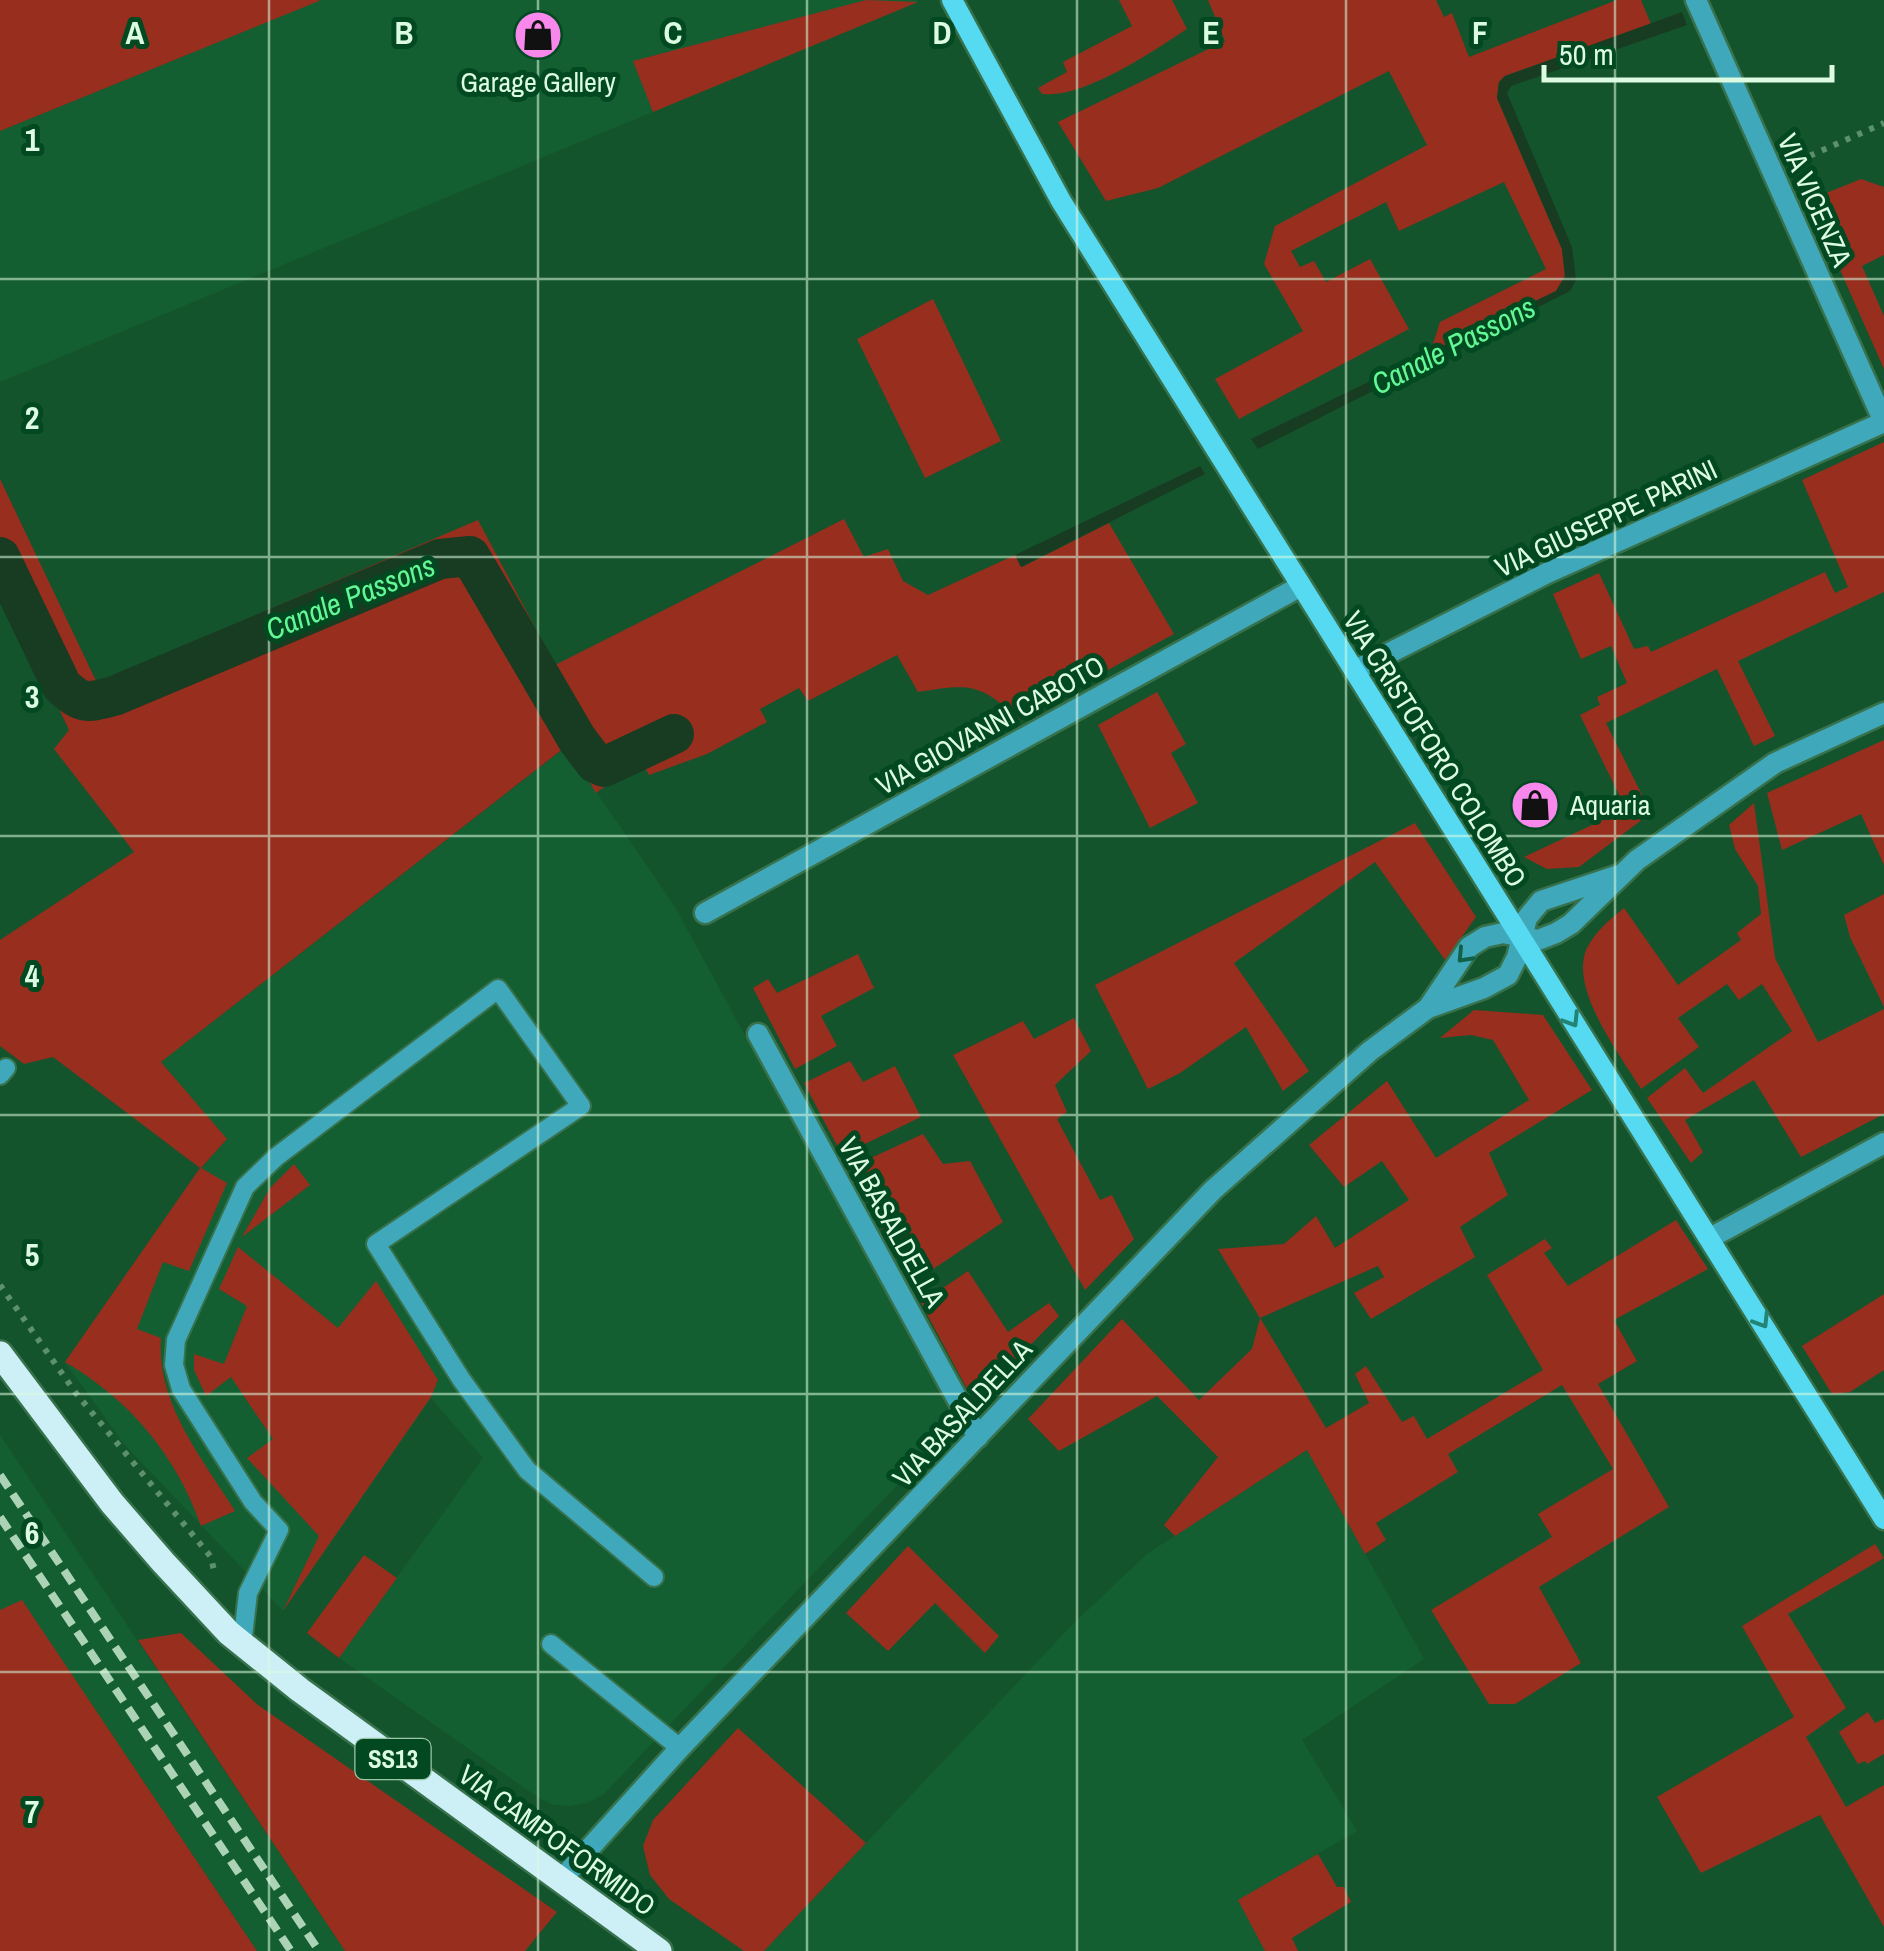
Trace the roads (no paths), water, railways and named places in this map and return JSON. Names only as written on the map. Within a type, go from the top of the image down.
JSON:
[{"type":"main road","name":"VIA CRISTOFORO COLOMBO","points":[[952,0],[1043,171],[1884,1519]]},
{"type":"main road","name":"SS13","points":[[0,1354],[112,1503],[236,1639]]},
{"type":"main road","name":"VIA CAMPOFORMIDO","points":[[236,1639],[659,1951]]},
{"type":"street","name":"VIA VICENZA","points":[[1696,0],[1884,422]]},
{"type":"street","name":"VIA GIUSEPPE PARINI","points":[[1354,671],[1547,573],[1884,422]]},
{"type":"street","name":"VIA GIOVANNI CABOTO","points":[[706,913],[1301,586]]},
{"type":"street","name":"VIA BASALDELLA","points":[[1428,1008],[1469,947],[1485,937],[1503,933],[1538,940],[1556,933],[1571,924],[1619,875],[1775,763],[1884,713]]},
{"type":"street","name":"VIA BASALDELLA","points":[[560,1881],[680,1748],[1213,1190],[1370,1052],[1428,1008],[1508,975],[1517,958],[1527,918],[1541,901],[1619,875]]},
{"type":"street","name":"VIA BASALDELLA","points":[[758,1034],[978,1438]]},
{"type":"street","points":[[1710,1238],[1884,1143]]},
{"type":"lane","points":[[236,1639],[248,1593],[279,1530],[253,1502],[181,1389],[174,1365],[176,1340],[245,1187],[276,1156],[498,989],[581,1106],[376,1244],[461,1379],[528,1470],[654,1577]]},
{"type":"lane","points":[[551,1644],[680,1748]]},
{"type":"water","points":[[1682,12],[1687,25],[1511,86],[1507,93],[1572,247],[1576,280],[1570,291],[1258,449],[1251,439],[1556,291],[1565,276],[1562,249],[1497,98],[1499,82],[1505,76]]},
{"type":"water","points":[[1200,466],[1205,474],[1021,567],[1015,555]]},
{"type":"waterway","name":"Canale Passons","points":[[0,557],[62,686],[75,697],[91,701],[114,696],[440,559],[470,556],[577,739],[595,763],[604,767],[674,734]]},
{"type":"railway","points":[[0,1475],[319,1951]]},
{"type":"railway","points":[[0,1517],[291,1951]]},
{"type":"place","name":"Garage Gallery","points":[[538,35]]},
{"type":"place","name":"Aquaria","points":[[1535,805]]}]
